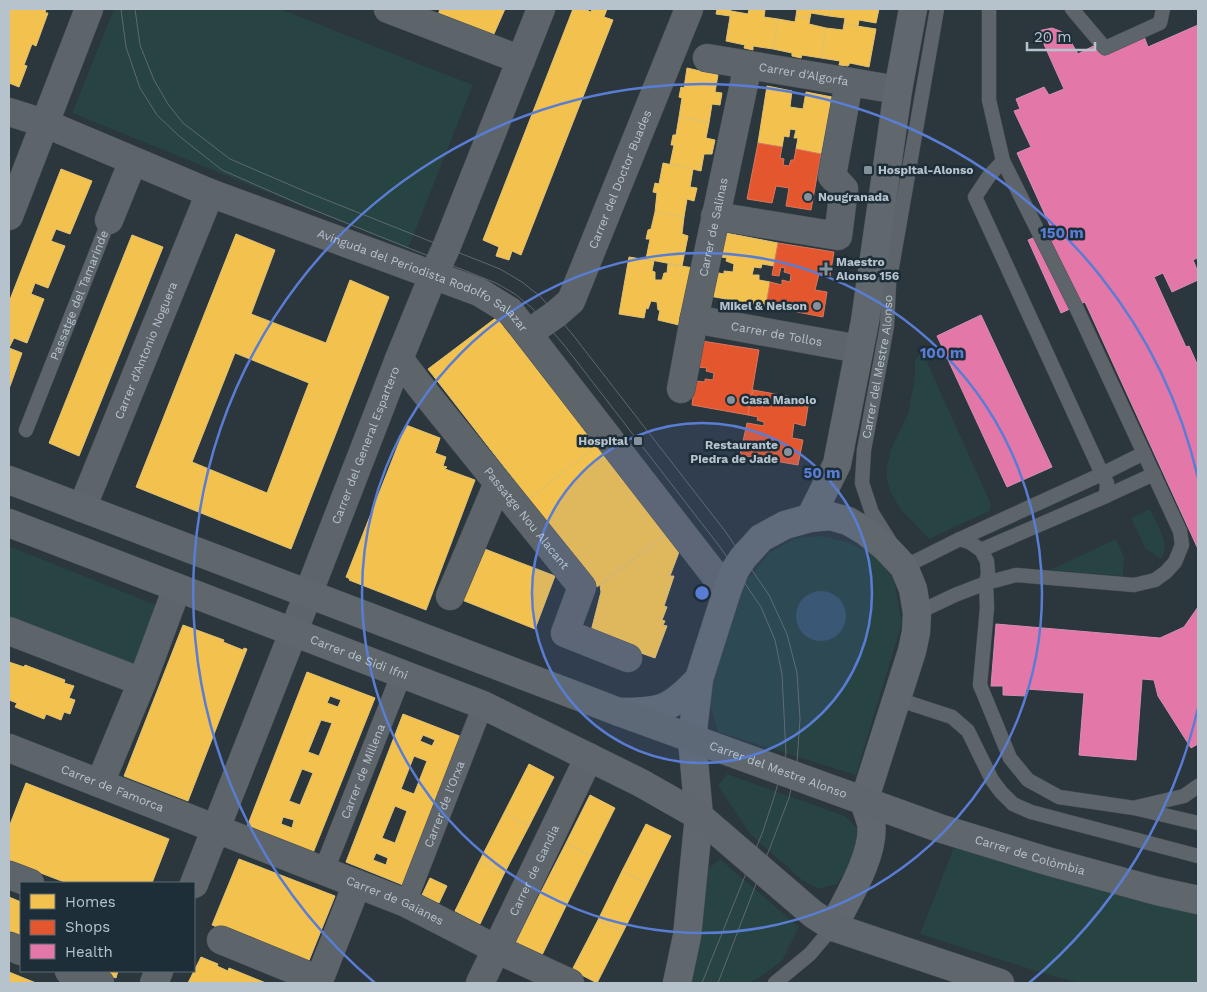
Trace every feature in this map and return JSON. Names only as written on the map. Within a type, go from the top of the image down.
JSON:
[{"type":"main road","name":"Carrer del Mestre Alonso","points":[[810,518],[837,464],[860,349],[898,90],[912,9]]},
{"type":"main road","points":[[9,480],[692,739]]},
{"type":"main road","name":"Carrer del Mestre Alonso","points":[[677,983],[687,936],[699,816],[692,739],[698,679],[727,591],[735,570],[743,558],[761,538],[785,525],[810,518],[830,516],[848,521],[865,531],[885,547],[904,567],[914,589],[917,613],[912,651],[864,801],[871,824],[869,846],[860,875],[833,927]]},
{"type":"main road","name":"Carrer de Sidi Ifni","points":[[9,523],[483,705],[641,783],[699,816]]},
{"type":"main road","name":"Carrer del Mestre Alonso","points":[[619,712],[648,712],[664,709],[681,698],[698,679]]},
{"type":"main road","name":"Carrer del Mestre Alonso","points":[[692,739],[864,801]]},
{"type":"main road","name":"Carrer de Colòmbia","points":[[864,801],[939,828],[1047,861],[1198,900]]},
{"type":"main road","points":[[699,816],[813,914],[833,927],[1000,983]]},
{"type":"street","points":[[9,216],[89,9]]},
{"type":"street","points":[[388,9],[521,60]]},
{"type":"street","name":"Carrer del General Espartero","points":[[195,882],[294,633],[399,359],[446,248],[541,9]]},
{"type":"street","name":"Carrer del Doctor Buades","points":[[529,333],[556,314],[570,301],[689,9]]},
{"type":"street","name":"Carrer d'Algorfa","points":[[707,58],[898,90]]},
{"type":"street","name":"Carrer de Salinas","points":[[681,389],[715,216],[748,65]]},
{"type":"street","points":[[715,216],[838,236],[844,189],[832,176],[849,82]]},
{"type":"street","name":"Avinguda del Periodista Rodolfo Salazar","points":[[9,112],[44,123],[210,193],[479,292],[510,311],[529,333],[727,591]]},
{"type":"street","name":"Passatge del Tamarinde","points":[[109,220],[133,160]]},
{"type":"street","name":"Carrer d'Antonio Noguera","points":[[82,508],[210,193]]},
{"type":"street","name":"Carrer de Tollos","points":[[694,319],[860,349]]},
{"type":"street","name":"Passatge Nou Alacant","points":[[399,359],[582,587],[565,633],[628,658]]},
{"type":"street","points":[[450,596],[498,483]]},
{"type":"street","points":[[100,783],[142,682],[177,588]]},
{"type":"street","points":[[9,631],[142,682]]},
{"type":"street","name":"Carrer de Millena","points":[[324,870],[402,673]]},
{"type":"street","name":"Carrer de l'Orxa","points":[[406,903],[483,705]]},
{"type":"street","name":"Carrer de Famorca","points":[[9,748],[216,828]]},
{"type":"street","name":"Carrer de Gandia","points":[[480,983],[589,757]]},
{"type":"street","name":"Carrer de Gaianes","points":[[216,828],[406,903],[496,949],[570,983]]},
{"type":"street","points":[[9,875],[27,882]]},
{"type":"street","points":[[221,940],[319,982],[357,884]]},
{"type":"street","points":[[72,972],[100,983]]},
{"type":"lane","name":"Carrer del Mestre Alonso","points":[[904,567],[872,513],[862,482],[864,450],[887,326],[889,284],[937,9]]},
{"type":"lane","points":[[917,613],[986,583],[1016,575],[1134,585],[1155,580],[1175,562],[1182,545],[1180,531],[1154,474],[1058,269],[1003,162],[989,100],[989,9]]},
{"type":"lane","points":[[1072,9],[1105,48],[1160,23],[1163,9]]},
{"type":"lane","points":[[1003,162],[988,176],[975,197],[1107,482],[1106,496]]},
{"type":"lane","name":"Passatge del Tamarinde","points":[[26,430],[109,220]]},
{"type":"lane","points":[[904,567],[960,538],[1144,454]]},
{"type":"lane","points":[[981,550],[1154,474]]},
{"type":"lane","points":[[960,538],[981,550],[987,561],[987,608],[980,686],[1010,758],[1028,780],[1059,797],[1134,808],[1198,824]]},
{"type":"lane","points":[[897,700],[952,718],[968,731],[992,780],[1013,804],[1032,812],[1198,856]]},
{"type":"lane","points":[[1134,808],[1184,796],[1198,786]]},
{"type":"lane","name":"Carrer del Mestre Alonso","points":[[775,983],[810,954],[833,927]]},
{"type":"green space","points":[[114,9],[280,9],[473,85],[408,249],[72,113]]},
{"type":"green space","points":[[922,351],[991,504],[990,510],[987,512],[929,539],[901,510],[890,491],[887,480],[887,467],[891,449],[908,414],[915,376],[915,361]]},
{"type":"green space","points":[[1150,509],[1164,541],[1164,553],[1161,559],[1145,548],[1131,518]]},
{"type":"green space","points":[[820,536],[848,542],[874,555],[894,579],[902,623],[856,775],[718,732],[708,698],[746,581],[769,553],[793,539]]},
{"type":"green space","points":[[1116,539],[1124,557],[1123,576],[1050,570]]},
{"type":"green space","points":[[9,546],[159,606],[133,670],[9,617]]},
{"type":"green space","points":[[727,774],[845,816],[857,828],[856,856],[837,884],[819,889],[802,880],[750,834],[718,786]]},
{"type":"green space","points":[[954,847],[1083,884],[1198,911],[1198,983],[1084,983],[1055,977],[920,934]]},
{"type":"green space","points":[[720,859],[799,927],[782,961],[757,979],[748,983],[687,983],[709,868]]},
{"type":"water","points":[[821,591],[839,598],[846,616],[839,634],[821,641],[803,634],[796,616],[803,598]]},
{"type":"building: Homes","points":[[9,9],[46,9],[45,13],[48,13],[36,46],[32,44],[24,65],[27,66],[19,87],[9,83]]},
{"type":"building: Homes","points":[[440,9],[505,9],[493,36],[438,15]]},
{"type":"building: Homes","points":[[573,9],[584,9],[591,12],[592,9],[607,9],[604,17],[613,20],[521,255],[512,251],[509,260],[496,256],[499,247],[483,240]]},
{"type":"building: Homes","points":[[717,9],[731,9],[730,16],[716,14]]},
{"type":"building: Homes","points":[[749,9],[765,10],[764,17],[778,19],[773,49],[753,46],[753,50],[744,48],[745,45],[726,41],[731,11],[748,14]]},
{"type":"building: Homes","points":[[797,9],[830,9],[829,16],[811,13],[810,18],[796,16]]},
{"type":"building: Homes","points":[[830,9],[879,9],[876,23],[859,20],[858,26],[844,24],[845,18],[829,16]]},
{"type":"building: Homes","points":[[796,16],[810,18],[809,24],[826,28],[821,58],[802,55],[801,58],[792,56],[792,53],[773,49],[778,19],[795,22]]},
{"type":"building: Homes","points":[[844,24],[876,29],[869,67],[850,63],[848,66],[839,65],[840,61],[821,58],[826,28],[843,30]]},
{"type":"building: Homes","points":[[687,68],[718,75],[715,92],[722,93],[720,105],[712,104],[709,123],[679,117],[682,98],[679,97],[681,87],[684,88]]},
{"type":"building: Homes","points":[[767,86],[792,91],[790,107],[803,109],[806,92],[832,97],[821,154],[796,149],[798,138],[794,138],[796,130],[790,129],[789,137],[784,136],[782,147],[758,143]]},
{"type":"building: Homes","points":[[679,117],[709,123],[706,138],[715,140],[712,154],[704,154],[701,171],[670,164],[674,145],[671,145],[673,135],[676,135]]},
{"type":"building: Homes","points":[[663,163],[693,169],[690,187],[697,188],[694,201],[687,199],[684,217],[655,212],[657,193],[653,192],[655,183],[659,184]]},
{"type":"building: Homes","points":[[61,169],[92,181],[70,234],[56,229],[51,241],[65,246],[48,288],[35,283],[31,294],[44,299],[27,343],[14,338],[9,348],[9,302]]},
{"type":"building: Homes","points":[[655,212],[684,217],[682,234],[688,236],[682,266],[646,259],[650,239],[646,239],[648,230],[651,229]]},
{"type":"building: Homes","points":[[721,232],[778,243],[774,266],[762,264],[761,268],[754,267],[752,275],[759,275],[759,280],[770,282],[766,306],[709,296],[714,272],[724,274],[724,271],[733,272],[734,264],[726,261],[727,258],[716,256]]},
{"type":"building: Homes","points":[[236,234],[275,250],[251,314],[326,343],[350,280],[389,297],[291,549],[136,487]],"holes":[[[235,353],[309,383],[267,493],[192,462]]]},
{"type":"building: Homes","points":[[132,235],[163,247],[79,456],[49,443]]},
{"type":"building: Homes","points":[[629,257],[654,261],[652,271],[655,272],[655,280],[662,280],[664,273],[667,273],[668,264],[694,268],[683,326],[658,320],[660,310],[658,310],[657,302],[651,301],[648,309],[646,308],[644,318],[619,314]]},
{"type":"building: Homes","points":[[497,317],[597,446],[529,499],[428,369]]},
{"type":"building: Homes","points":[[9,348],[22,353],[9,389]]},
{"type":"building: Homes","points":[[406,425],[440,438],[435,453],[446,457],[443,466],[447,467],[445,469],[475,480],[426,610],[349,580],[346,577]]},
{"type":"building: Homes","points":[[597,446],[666,534],[597,587],[529,499]]},
{"type":"building: Homes","points":[[666,534],[679,552],[670,576],[674,576],[664,606],[667,607],[662,620],[665,621],[663,625],[667,626],[655,658],[590,635],[601,592],[600,585]]},
{"type":"building: Homes","points":[[477,546],[555,576],[535,629],[457,598]]},
{"type":"building: Homes","points":[[183,625],[224,640],[223,642],[243,650],[244,648],[247,649],[188,801],[124,776]]},
{"type":"building: Homes","points":[[9,662],[24,667],[25,665],[65,680],[64,683],[74,686],[69,698],[75,700],[70,714],[64,712],[61,720],[46,714],[44,719],[15,707],[17,703],[9,700]]},
{"type":"building: Homes","points":[[307,672],[375,698],[313,853],[247,827]],"holes":[[[330,696],[341,700],[338,707],[327,703]],[[321,720],[332,723],[319,756],[308,752]],[[302,769],[313,773],[300,805],[289,801]],[[283,817],[294,820],[292,828],[281,824]]]},
{"type":"building: Homes","points":[[403,714],[462,737],[403,885],[346,862]],"holes":[[[423,735],[435,740],[432,746],[420,741]],[[414,756],[427,761],[414,794],[401,789]],[[395,806],[407,811],[395,843],[382,838]],[[376,853],[388,858],[386,865],[373,860]]]},
{"type":"building: Homes","points":[[529,764],[554,777],[529,826],[504,813]]},
{"type":"building: Homes","points":[[26,783],[169,839],[152,882],[64,882],[9,861],[9,827]]},
{"type":"building: Homes","points":[[590,795],[615,808],[591,856],[566,843]]},
{"type":"building: Homes","points":[[504,813],[529,826],[504,874],[479,862]]},
{"type":"building: Homes","points":[[646,824],[671,836],[647,884],[622,871]]},
{"type":"building: Homes","points":[[566,843],[591,856],[567,904],[541,892]]},
{"type":"building: Homes","points":[[239,859],[335,896],[308,963],[212,925]]},
{"type":"building: Homes","points":[[479,862],[504,874],[480,924],[455,911]]},
{"type":"building: Homes","points":[[622,871],[647,884],[623,932],[598,920]]},
{"type":"building: Homes","points":[[430,878],[447,886],[439,903],[422,895]]},
{"type":"building: Homes","points":[[541,892],[567,904],[542,955],[516,942]]},
{"type":"building: Homes","points":[[9,897],[20,902],[20,940],[9,935]]},
{"type":"building: Homes","points":[[598,920],[623,932],[597,983],[572,970]]},
{"type":"building: Homes","points":[[201,957],[218,964],[217,966],[228,971],[229,968],[266,983],[188,983]]},
{"type":"building: Homes","points":[[9,972],[36,983],[9,983]]},
{"type":"building: Homes","points":[[100,972],[118,972],[116,978]]},
{"type":"building: Shops","points":[[758,143],[782,147],[780,158],[784,159],[783,165],[789,166],[791,160],[794,160],[796,149],[821,154],[811,210],[786,206],[789,188],[776,186],[772,203],[747,199]]},
{"type":"building: Shops","points":[[778,243],[834,252],[830,276],[819,274],[815,290],[827,292],[823,317],[766,306],[770,282],[782,285],[782,280],[790,282],[791,274],[784,272],[785,268],[781,267],[779,276],[772,275]]},
{"type":"building: Shops","points":[[702,341],[759,350],[748,415],[692,405],[695,381],[705,382],[705,379],[713,380],[714,373],[706,371],[707,368],[698,367]]},
{"type":"building: Shops","points":[[753,390],[809,400],[805,426],[794,423],[792,438],[803,440],[798,465],[740,455],[747,423],[764,426],[764,422],[757,420],[758,417],[748,415]]},
{"type":"building: Health","points":[[1198,25],[1198,262],[1197,258],[1193,260],[1198,272],[1198,280],[1172,292],[1163,273],[1154,277],[1186,347],[1189,346],[1198,366],[1198,549],[1085,302],[1061,313],[1028,240],[1052,230],[1017,153],[1031,147],[1014,111],[1020,109],[1016,99],[1044,87],[1049,95],[1064,89],[1038,31],[1052,28],[1067,35],[1078,54],[1099,43],[1142,31],[1148,47]]},
{"type":"building: Health","points":[[981,315],[1052,467],[1007,487],[937,336]]},
{"type":"building: Health","points":[[1198,607],[1198,744],[1191,748],[1158,696],[1154,680],[1142,679],[1136,760],[1079,755],[1084,693],[1026,689],[1026,696],[1003,695],[1003,686],[991,686],[996,624],[1160,638],[1184,627]]},
{"type":"tram line","points":[[121,9],[126,47],[140,88],[157,115],[179,136],[222,170],[304,206],[496,283],[515,294],[532,308],[564,345],[720,547],[761,607],[775,640],[782,674],[786,754],[763,831],[702,983]]},
{"type":"tram line","points":[[135,9],[140,45],[154,80],[168,104],[183,123],[230,159],[309,193],[500,269],[522,282],[541,297],[573,335],[725,531],[769,595],[787,634],[797,673],[800,719],[797,762],[789,798],[718,983]]},
{"type":"place","name":"Hospital-Alonso","points":[[868,170]]},
{"type":"place","name":"Nougranada","points":[[808,197]]},
{"type":"place","name":"Maestro Alonso 156","points":[[826,269]]},
{"type":"place","name":"Mikel & Nelson","points":[[817,306]]},
{"type":"place","name":"Casa Manolo","points":[[731,400]]},
{"type":"place","name":"Hospital","points":[[638,441]]},
{"type":"place","name":"Restaurante Piedra de Jade","points":[[788,452]]}]
